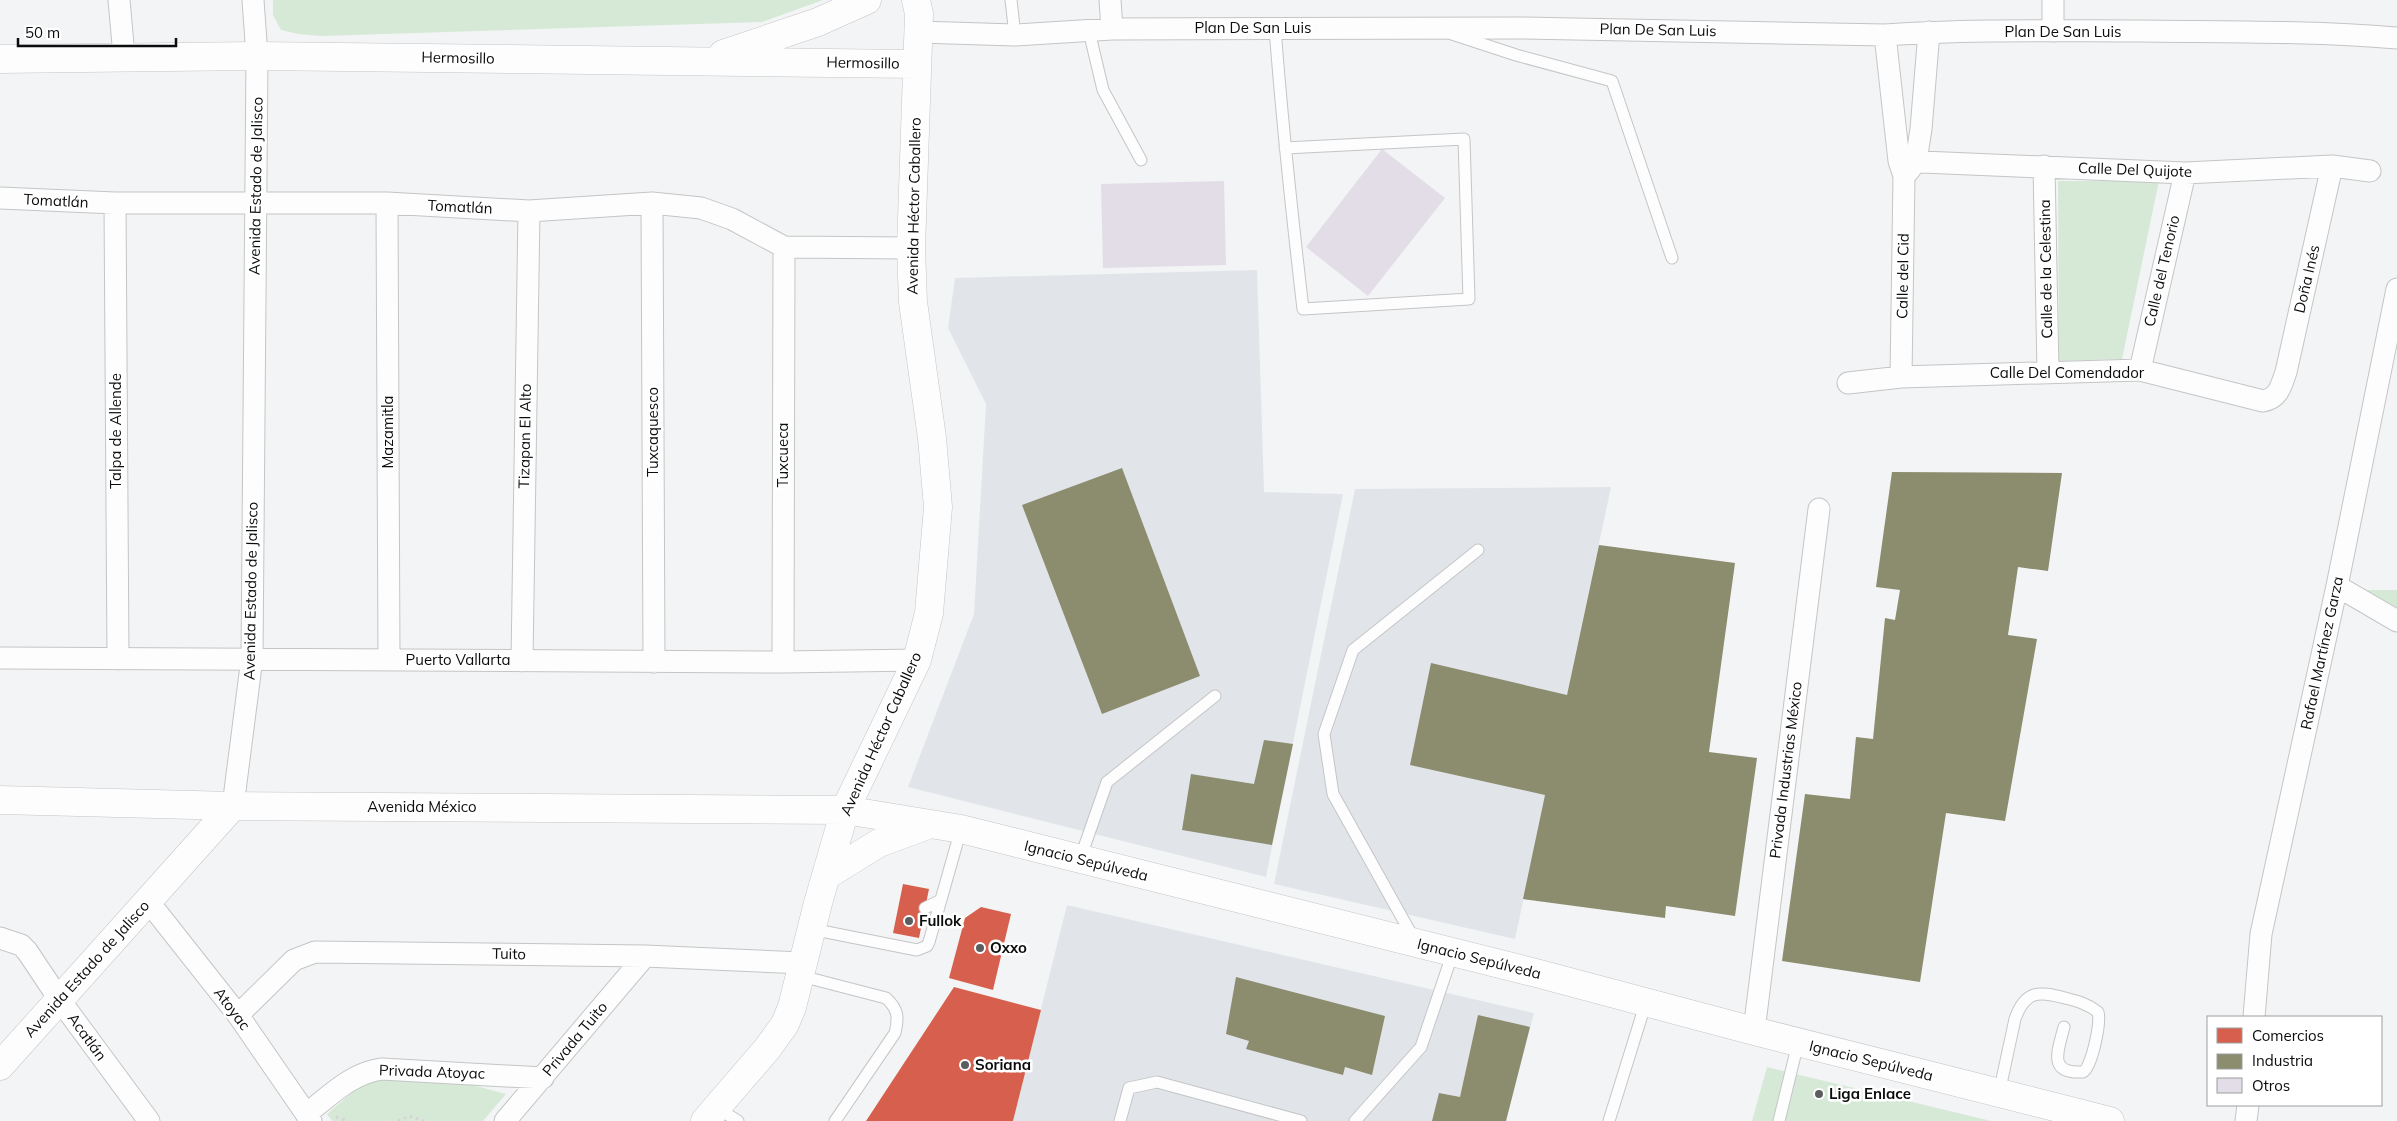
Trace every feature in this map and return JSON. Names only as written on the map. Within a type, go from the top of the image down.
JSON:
[{"type":"main road","points":[[700,61],[818,22],[867,0]]},
{"type":"main road","name":"Avenida Héctor Caballero","points":[[720,1117],[785,1024],[792,1007],[811,929],[845,810],[917,660],[929,613],[938,508],[932,438],[912,302],[911,248],[916,64],[920,12]]},
{"type":"main road","name":"Hermosillo","points":[[0,58],[257,56],[916,64]]},
{"type":"main road","name":"Avenida México","points":[[0,800],[233,806],[845,810]]},
{"type":"main road","name":"Avenida Estado de Jalisco","points":[[0,1066],[233,806]]},
{"type":"main road","name":"Ignacio Sepúlveda","points":[[845,810],[961,829],[1453,952],[1754,1031],[2110,1121]]},
{"type":"main road","points":[[827,875],[879,843],[932,824]]},
{"type":"street","points":[[119,0],[124,56]]},
{"type":"street","name":"Avenida Estado de Jalisco","points":[[233,806],[252,658],[257,56],[253,0]]},
{"type":"street","points":[[1110,0],[1112,29]]},
{"type":"street","points":[[2053,0],[2053,31]]},
{"type":"street","name":"Plan De San Luis","points":[[920,12],[1015,35],[1112,29],[1434,28],[1659,29],[1885,35],[1928,32],[2053,31],[2331,32],[2397,38]]},
{"type":"street","name":"Calle del Cid","points":[[1907,166],[1922,129],[1928,32]]},
{"type":"street","name":"Calle del Cid","points":[[1885,35],[1907,166],[1901,377]]},
{"type":"street","name":"Calle Del Quijote","points":[[1907,166],[2044,166],[2185,173],[2332,166],[2370,171]]},
{"type":"street","name":"Calle de la Celestina","points":[[2044,166],[2048,372]]},
{"type":"street","name":"Doña Inés","points":[[2280,391],[2286,372],[2332,166]]},
{"type":"street","name":"Calle del Tenorio","points":[[2140,370],[2185,173]]},
{"type":"street","name":"Tomatlán","points":[[0,198],[115,204],[387,203],[529,211],[652,203],[701,208],[732,219],[784,247],[911,248]]},
{"type":"street","name":"Mazamitla","points":[[387,203],[388,660]]},
{"type":"street","name":"Tuxcaquesco","points":[[652,203],[654,662]]},
{"type":"street","name":"Talpa de Allende","points":[[115,204],[118,658]]},
{"type":"street","name":"Tizapan El Alto","points":[[522,661],[529,211]]},
{"type":"street","name":"Tuxcueca","points":[[783,662],[784,247]]},
{"type":"street","name":"Rafael Martínez Garza","points":[[2254,1016],[2261,934],[2393,326],[2397,289]]},
{"type":"street","name":"Calle Del Comendador","points":[[1848,383],[1901,377],[2140,370],[2263,401],[2272,400],[2280,391]]},
{"type":"street","name":"Privada Industrias México","points":[[1754,1031],[1819,509]]},
{"type":"street","points":[[2337,586],[2397,621]]},
{"type":"street","name":"Puerto Vallarta","points":[[0,658],[252,658],[654,662],[917,660]]},
{"type":"street","name":"Atoyac","points":[[148,901],[238,1015],[308,1118]]},
{"type":"street","name":"Acatlán","points":[[0,938],[21,945],[27,951],[59,999],[149,1121]]},
{"type":"street","name":"Tuito","points":[[238,1015],[294,960],[315,952],[645,956],[802,970]]},
{"type":"street","name":"Privada Tuito","points":[[505,1121],[645,956]]},
{"type":"street","name":"Privada Atoyac","points":[[308,1118],[357,1075],[371,1070],[382,1069],[543,1078]]},
{"type":"street","points":[[2246,1121],[2248,1106]]},
{"type":"lane","points":[[1010,0],[1015,35]]},
{"type":"lane","points":[[1275,28],[1285,148],[1303,308],[1469,299],[1464,139],[1285,148]]},
{"type":"lane","points":[[1434,28],[1516,55],[1612,81],[1672,258]]},
{"type":"lane","points":[[1089,31],[1103,90],[1141,160]]},
{"type":"lane","points":[[1416,943],[1334,794],[1324,734],[1353,650],[1478,550]]},
{"type":"lane","points":[[1080,859],[1108,782],[1215,696]]},
{"type":"lane","points":[[811,929],[917,950],[927,946],[942,900],[961,829]]},
{"type":"lane","points":[[925,908],[942,900]]},
{"type":"lane","points":[[1355,1121],[1421,1047],[1453,952]]},
{"type":"lane","points":[[802,970],[886,998],[895,1007],[899,1020],[895,1033],[835,1121]]},
{"type":"lane","points":[[1999,1093],[2015,1019],[2024,1000],[2030,995],[2046,992],[2083,1002],[2098,1012],[2100,1024],[2088,1065],[2083,1072],[2073,1073],[2063,1069],[2058,1064],[2064,1027]]},
{"type":"lane","points":[[1609,1121],[1646,1002]]},
{"type":"lane","points":[[1779,1121],[1798,1042]]},
{"type":"lane","points":[[1120,1121],[1129,1088],[1157,1082],[1301,1121]]},
{"type":"path","points":[[398,1121],[409,1116],[424,1121]]},
{"type":"shaded area","points":[[1257,270],[1264,492],[1343,494],[1266,877],[908,787],[974,614],[986,404],[948,328],[955,278]]},
{"type":"shaded area","points":[[1611,487],[1515,939],[1274,884],[1355,489]]},
{"type":"shaded area","points":[[1067,905],[1534,1013],[1506,1121],[1013,1121]]},
{"type":"green space","points":[[273,0],[823,0],[762,22],[321,36],[281,30],[273,15]]},
{"type":"green space","points":[[2058,181],[2159,181],[2122,359],[2059,361]]},
{"type":"green space","points":[[2352,590],[2397,590],[2397,614]]},
{"type":"green space","name":"Liga Enlace","points":[[1767,1067],[1991,1121],[1752,1121]]},
{"type":"green space","points":[[385,1078],[465,1083],[506,1094],[483,1121],[332,1121],[327,1114],[362,1084]]},
{"type":"building: Comercios","name":"Fullok","points":[[903,884],[929,889],[919,938],[893,933]]},
{"type":"building: Comercios","name":"Oxxo","points":[[981,907],[1011,914],[993,990],[949,978],[965,918]]},
{"type":"building: Comercios","name":"Soriana","points":[[954,987],[1041,1010],[1013,1121],[866,1121]]},
{"type":"building: Industria","points":[[1122,468],[1200,676],[1102,714],[1022,505]]},
{"type":"building: Industria","points":[[1892,472],[2062,473],[2048,571],[2018,567],[2008,635],[2037,639],[2005,821],[1946,813],[1920,982],[1782,961],[1805,794],[1850,799],[1856,737],[1873,739],[1885,618],[1895,620],[1900,590],[1876,587]]},
{"type":"building: Industria","points":[[1599,545],[1735,563],[1709,752],[1757,758],[1735,916],[1666,906],[1665,918],[1523,899],[1545,795],[1410,765],[1431,663],[1567,695]]},
{"type":"building: Industria","points":[[1264,740],[1293,744],[1272,845],[1182,830],[1191,774],[1254,784]]},
{"type":"building: Industria","points":[[1236,977],[1385,1016],[1372,1075],[1345,1067],[1343,1075],[1246,1049],[1249,1041],[1226,1034]]},
{"type":"building: Industria","points":[[1478,1015],[1530,1027],[1506,1121],[1432,1121],[1439,1093],[1460,1097]]},
{"type":"building: Otros","points":[[1382,149],[1445,198],[1368,296],[1306,247]]},
{"type":"building: Otros","points":[[1224,181],[1226,265],[1103,268],[1101,184]]},
{"type":"place","name":"Fullok","points":[[909,921]]},
{"type":"place","name":"Oxxo","points":[[980,948]]},
{"type":"place","name":"Soriana","points":[[965,1065]]},
{"type":"place","name":"Liga Enlace","points":[[1819,1094]]}]
